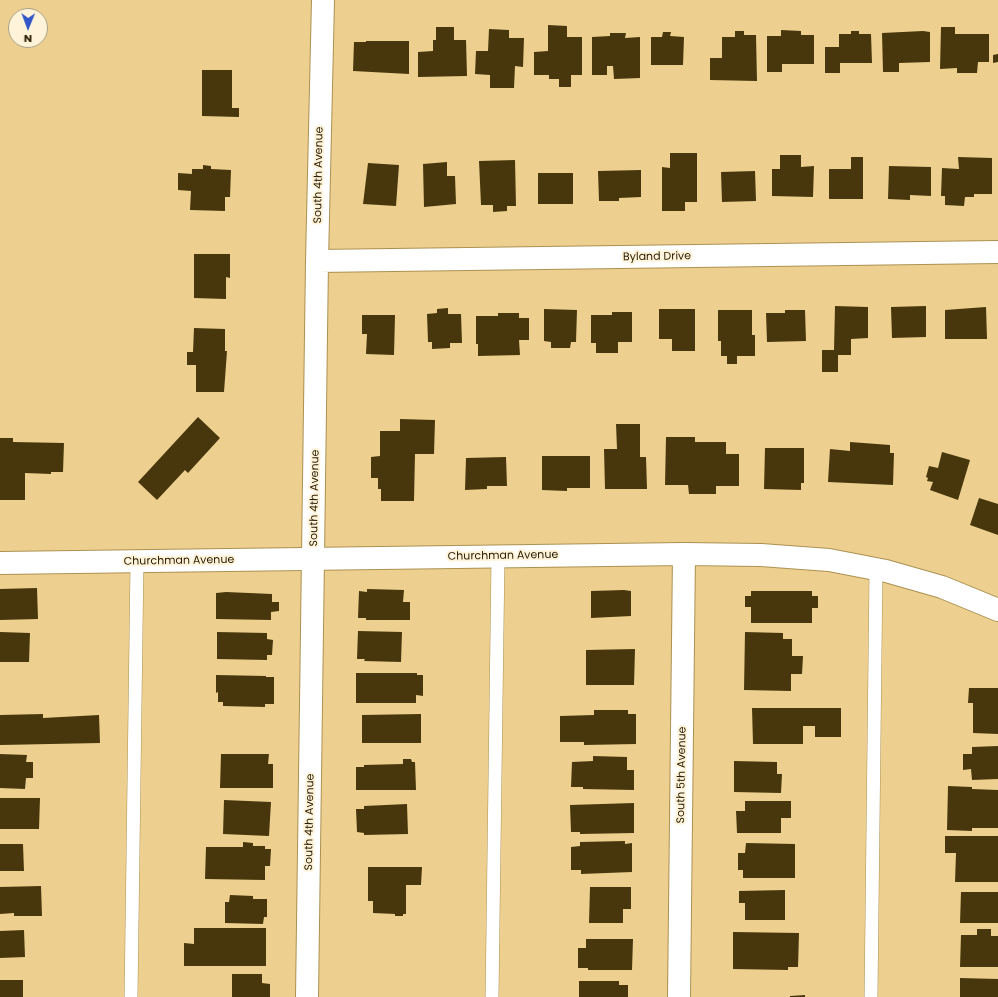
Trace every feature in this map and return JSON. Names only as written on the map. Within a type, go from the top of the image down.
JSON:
[{"type":"street","name":"South 4th Avenue","points":[[307,997],[317,262],[323,0]]},
{"type":"street","name":"Byland Drive","points":[[317,262],[998,252]]},
{"type":"street","name":"Churchman Avenue","points":[[0,563],[684,554],[793,556],[828,560],[876,569],[942,587],[998,610]]},
{"type":"street","name":"South 5th Avenue","points":[[679,997],[684,554]]},
{"type":"lane","points":[[492,997],[498,556]]},
{"type":"lane","points":[[131,997],[137,561]]},
{"type":"lane","points":[[870,997],[876,569]]},
{"type":"building","points":[[548,25],[567,26],[567,37],[582,37],[582,75],[571,75],[571,87],[559,87],[559,79],[549,79],[549,75],[534,75],[534,52],[548,51]]},
{"type":"building","points":[[436,27],[454,27],[454,40],[466,40],[467,76],[418,77],[418,52],[433,51],[433,40],[436,40]]},
{"type":"building","points":[[941,27],[955,27],[955,34],[989,34],[989,62],[978,62],[977,73],[957,73],[957,68],[940,69]]},
{"type":"building","points":[[489,29],[509,30],[509,38],[524,38],[523,67],[515,66],[514,88],[490,88],[490,75],[475,74],[476,51],[488,51]]},
{"type":"building","points":[[781,30],[801,31],[801,35],[814,35],[814,64],[782,64],[782,72],[767,72],[767,36],[781,36]]},
{"type":"building","points":[[735,31],[744,31],[744,35],[756,35],[757,81],[710,80],[710,58],[722,58],[722,37],[735,37]]},
{"type":"building","points":[[851,31],[859,31],[859,34],[871,34],[872,63],[840,63],[840,73],[825,73],[825,47],[839,47],[839,34],[851,34]]},
{"type":"building","points":[[663,32],[671,32],[670,36],[684,37],[683,65],[651,65],[651,37],[662,37]]},
{"type":"building","points":[[930,32],[930,62],[899,63],[899,72],[883,72],[882,33]]},
{"type":"building","points":[[610,33],[626,33],[625,38],[640,37],[640,78],[614,79],[613,66],[607,66],[607,75],[592,75],[592,37],[610,36]]},
{"type":"building","points":[[409,41],[409,74],[353,71],[354,42]]},
{"type":"building","points":[[998,54],[998,62],[993,63],[993,55]]},
{"type":"building","points":[[202,70],[232,70],[232,108],[239,108],[239,117],[202,116]]},
{"type":"building","points":[[670,153],[697,153],[697,202],[685,202],[685,211],[662,211],[662,167],[670,168]]},
{"type":"building","points":[[780,155],[801,155],[801,167],[814,166],[813,197],[772,196],[772,169],[780,169]]},
{"type":"building","points":[[851,157],[863,157],[863,199],[829,199],[829,169],[851,169]]},
{"type":"building","points":[[958,157],[992,158],[992,194],[974,194],[974,197],[965,197],[964,206],[945,205],[945,196],[941,196],[942,168],[959,169]]},
{"type":"building","points":[[515,160],[516,206],[507,206],[507,211],[493,212],[493,205],[481,205],[479,161]]},
{"type":"building","points":[[447,162],[447,176],[455,176],[456,204],[424,207],[423,164]]},
{"type":"building","points":[[368,163],[399,165],[396,206],[363,204]]},
{"type":"building","points":[[203,165],[211,166],[211,169],[231,170],[230,197],[225,197],[225,211],[190,210],[191,191],[178,190],[178,173],[192,174],[192,169],[203,169]]},
{"type":"building","points":[[889,166],[931,167],[931,196],[910,195],[910,200],[888,199]]},
{"type":"building","points":[[641,170],[641,197],[619,198],[619,201],[599,201],[598,171]]},
{"type":"building","points":[[755,171],[756,201],[722,202],[721,172]]},
{"type":"building","points":[[538,173],[573,173],[573,204],[538,204]]},
{"type":"building","points":[[194,254],[230,254],[230,278],[226,277],[226,299],[194,298]]},
{"type":"building","points":[[835,306],[868,307],[868,338],[851,339],[851,355],[838,355],[838,372],[822,372],[822,350],[834,350]]},
{"type":"building","points":[[926,306],[926,337],[892,338],[891,307]]},
{"type":"building","points":[[986,307],[987,339],[945,339],[945,310]]},
{"type":"building","points":[[448,308],[448,314],[461,314],[462,343],[450,343],[450,348],[432,349],[432,342],[428,342],[427,314],[437,313],[437,309]]},
{"type":"building","points":[[544,309],[577,310],[576,342],[571,342],[570,348],[551,348],[551,342],[544,341]]},
{"type":"building","points":[[659,309],[695,309],[695,351],[672,351],[672,339],[659,339]]},
{"type":"building","points":[[718,310],[752,310],[752,335],[755,335],[755,356],[737,356],[737,364],[727,364],[727,356],[721,356],[721,341],[718,341]]},
{"type":"building","points":[[785,310],[805,310],[806,341],[767,342],[766,313],[785,313]]},
{"type":"building","points":[[612,312],[632,312],[632,342],[618,342],[618,353],[596,353],[596,343],[591,343],[591,315],[612,315]]},
{"type":"building","points":[[498,313],[519,313],[519,318],[529,318],[529,340],[519,340],[520,355],[478,356],[478,344],[476,344],[476,316],[498,316]]},
{"type":"building","points":[[362,315],[395,315],[394,355],[366,354],[367,334],[362,334]]},
{"type":"building","points":[[194,328],[225,329],[225,351],[227,351],[224,392],[196,392],[196,365],[187,365],[187,352],[193,352]]},
{"type":"building","points":[[198,417],[220,438],[188,473],[185,470],[157,500],[138,482]]},
{"type":"building","points":[[400,419],[435,420],[434,454],[415,454],[414,501],[381,501],[381,489],[378,489],[378,478],[371,478],[371,457],[380,456],[380,431],[400,431]]},
{"type":"building","points":[[616,424],[640,424],[640,457],[646,457],[647,489],[605,489],[604,449],[617,449]]},
{"type":"building","points":[[666,437],[695,437],[695,442],[726,442],[726,454],[739,454],[739,486],[716,486],[716,494],[689,494],[688,485],[665,485]]},
{"type":"building","points":[[0,438],[13,438],[13,442],[64,443],[63,472],[51,472],[51,474],[25,473],[25,500],[0,500]]},
{"type":"building","points":[[850,442],[890,445],[890,453],[894,453],[893,485],[828,482],[830,449],[850,451]]},
{"type":"building","points":[[765,448],[804,448],[804,483],[801,483],[801,490],[764,489]]},
{"type":"building","points":[[942,452],[970,460],[958,500],[930,490],[933,482],[927,481],[928,478],[926,477],[929,466],[938,468]]},
{"type":"building","points":[[542,456],[590,456],[590,488],[567,488],[567,491],[542,490]]},
{"type":"building","points":[[506,457],[507,486],[487,486],[487,489],[465,490],[466,458]]},
{"type":"building","points":[[979,498],[998,504],[998,535],[970,525]]},
{"type":"building","points":[[37,588],[38,619],[0,620],[0,589]]},
{"type":"building","points":[[367,589],[404,590],[403,602],[410,602],[410,620],[366,620],[366,618],[358,618],[359,591],[367,592]]},
{"type":"building","points":[[591,591],[631,591],[631,616],[591,618]]},
{"type":"building","points":[[751,591],[812,591],[812,596],[818,596],[818,608],[812,608],[812,623],[751,623],[751,607],[745,607],[745,596],[751,596]]},
{"type":"building","points":[[216,593],[272,594],[272,602],[279,602],[279,611],[271,612],[271,620],[216,619]]},
{"type":"building","points":[[358,631],[402,632],[401,662],[364,661],[365,659],[357,659]]},
{"type":"building","points":[[0,632],[30,633],[29,662],[0,662]]},
{"type":"building","points":[[217,632],[267,633],[267,639],[273,640],[272,655],[267,655],[267,660],[217,659]]},
{"type":"building","points":[[745,632],[783,633],[783,639],[792,639],[792,656],[803,656],[802,674],[791,674],[791,691],[744,690]]},
{"type":"building","points":[[635,649],[634,685],[586,685],[586,650]]},
{"type":"building","points":[[356,673],[417,673],[417,675],[423,675],[423,696],[416,695],[416,703],[356,703]]},
{"type":"building","points":[[216,675],[274,677],[274,704],[265,704],[265,707],[223,706],[223,702],[218,702],[218,692],[216,693]]},
{"type":"building","points":[[969,688],[998,688],[998,734],[973,733],[973,703],[968,703]]},
{"type":"building","points":[[752,708],[841,708],[841,737],[815,737],[815,726],[803,726],[803,744],[753,744]]},
{"type":"building","points":[[594,710],[628,710],[628,714],[636,714],[636,744],[584,745],[584,742],[560,742],[560,716],[594,715]]},
{"type":"building","points":[[43,714],[43,718],[99,715],[100,743],[0,745],[0,715]]},
{"type":"building","points":[[421,714],[421,743],[362,743],[362,715]]},
{"type":"building","points":[[998,746],[998,779],[972,780],[971,769],[963,770],[963,754],[972,754],[972,747]]},
{"type":"building","points":[[0,754],[27,755],[26,762],[33,762],[33,778],[26,778],[25,789],[0,788]]},
{"type":"building","points":[[221,754],[269,754],[268,764],[273,764],[273,788],[220,788]]},
{"type":"building","points":[[593,756],[627,757],[627,770],[634,770],[634,790],[583,789],[583,787],[571,787],[572,762],[593,761]]},
{"type":"building","points":[[403,759],[411,759],[412,762],[415,762],[416,790],[356,790],[356,767],[364,767],[364,765],[403,764]]},
{"type":"building","points":[[734,761],[777,762],[777,774],[782,774],[781,793],[734,792]]},
{"type":"building","points":[[948,786],[998,790],[998,828],[972,828],[972,831],[947,830]]},
{"type":"building","points":[[0,798],[40,798],[39,829],[0,829]]},
{"type":"building","points":[[224,800],[271,802],[269,836],[223,834]]},
{"type":"building","points":[[745,801],[791,801],[791,818],[781,818],[781,833],[737,833],[736,811],[745,811]]},
{"type":"building","points":[[634,803],[634,833],[580,834],[580,832],[571,832],[570,805]]},
{"type":"building","points":[[407,804],[408,834],[364,835],[364,833],[357,832],[356,809],[364,809],[364,806]]},
{"type":"building","points":[[945,836],[998,836],[998,882],[955,882],[956,853],[945,853]]},
{"type":"building","points":[[625,841],[625,844],[632,843],[632,872],[581,874],[581,870],[571,870],[571,847],[580,846],[580,842]]},
{"type":"building","points":[[243,842],[253,843],[253,846],[265,846],[265,849],[271,849],[270,866],[265,866],[265,880],[205,879],[206,847],[243,847]]},
{"type":"building","points":[[746,843],[795,844],[795,878],[743,878],[743,870],[738,870],[738,853],[745,853]]},
{"type":"building","points":[[0,844],[23,844],[24,871],[0,871]]},
{"type":"building","points":[[368,867],[422,867],[421,885],[406,885],[406,914],[403,914],[403,916],[395,916],[395,914],[373,913],[373,901],[368,901]]},
{"type":"building","points":[[41,886],[42,916],[14,916],[14,913],[0,914],[0,887]]},
{"type":"building","points":[[590,887],[631,887],[631,909],[623,909],[623,923],[589,923]]},
{"type":"building","points":[[785,890],[785,920],[745,920],[745,903],[739,903],[739,891]]},
{"type":"building","points":[[961,892],[998,892],[998,923],[960,923]]},
{"type":"building","points":[[230,895],[253,896],[253,899],[267,899],[267,917],[264,917],[263,924],[225,923],[225,902],[229,902]]},
{"type":"building","points":[[194,928],[266,928],[266,966],[184,966],[184,943],[194,944]]},
{"type":"building","points":[[977,929],[991,929],[991,936],[998,936],[998,967],[960,967],[961,935],[977,935]]},
{"type":"building","points":[[24,930],[25,957],[0,958],[0,931]]},
{"type":"building","points":[[733,932],[799,933],[798,967],[788,967],[788,970],[733,969]]},
{"type":"building","points":[[586,939],[633,939],[632,970],[588,970],[588,968],[578,968],[578,948],[586,948]]},
{"type":"building","points":[[232,974],[262,974],[262,983],[270,984],[270,997],[232,997]]},
{"type":"building","points":[[960,978],[998,979],[998,997],[960,997]]},
{"type":"building","points":[[0,980],[23,980],[23,997],[0,997]]},
{"type":"building","points":[[579,981],[619,981],[619,985],[628,985],[628,997],[579,997]]},
{"type":"building","points":[[805,995],[805,997],[790,997],[790,996]]}]
